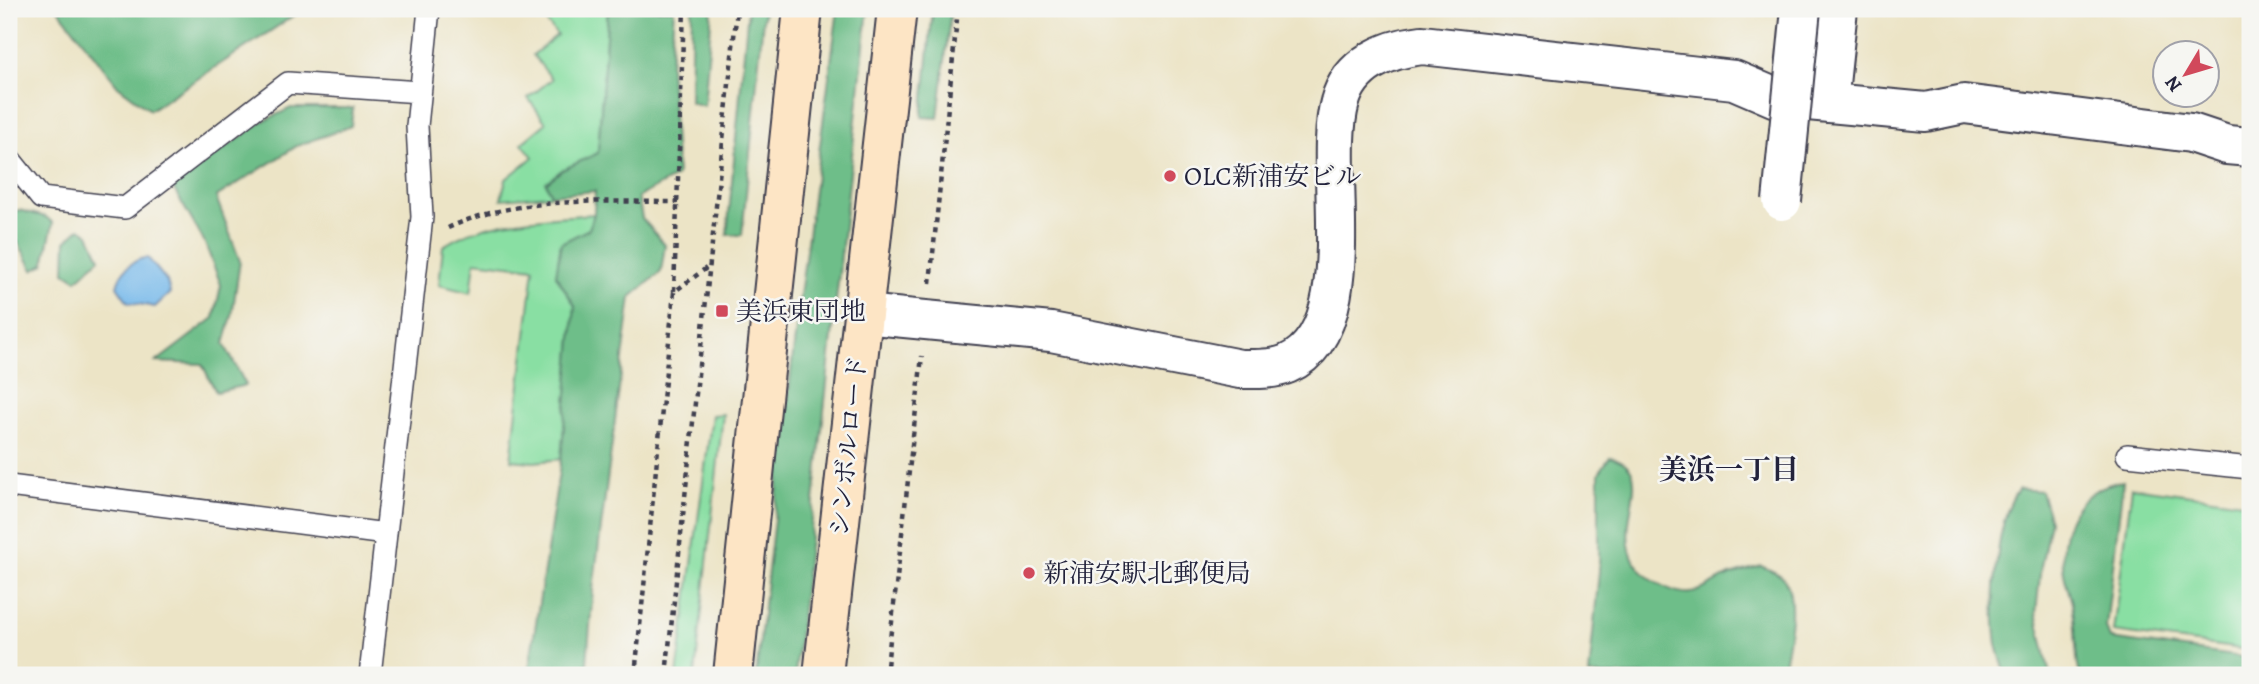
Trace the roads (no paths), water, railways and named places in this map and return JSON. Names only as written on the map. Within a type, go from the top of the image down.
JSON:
[{"type":"main road","points":[[733,675],[803,9]]},
{"type":"main road","name":"シンボルロード","points":[[823,675],[897,9]]},
{"type":"street","points":[[1782,201],[1801,9]]},
{"type":"street","points":[[1828,103],[1838,9]]},
{"type":"street","points":[[863,314],[1051,332],[1240,369],[1263,369],[1288,363],[1308,348],[1329,312],[1335,266],[1340,101],[1354,77],[1375,57],[1401,48],[1422,45],[1734,80],[1776,98],[1926,111],[1964,104],[2191,133],[2227,145],[2250,148]]},
{"type":"lane","points":[[370,675],[422,217],[416,126],[429,9]]},
{"type":"lane","points":[[9,158],[41,198],[125,208],[288,83],[420,92]]},
{"type":"lane","points":[[2127,455],[2250,468]]},
{"type":"lane","points":[[9,486],[386,534]]},
{"type":"water","points":[[148,258],[167,281],[170,293],[155,307],[128,302],[117,286],[128,267],[137,260]]},
{"type":"place","name":"OLC新浦安ビル","points":[[1170,176]]},
{"type":"place","name":"美浜東団地","points":[[722,311]]},
{"type":"place","name":"新浦安駅北郵便局","points":[[1029,573]]},
{"type":"district","name":"美浜一丁目","points":[[1729,469]]}]
